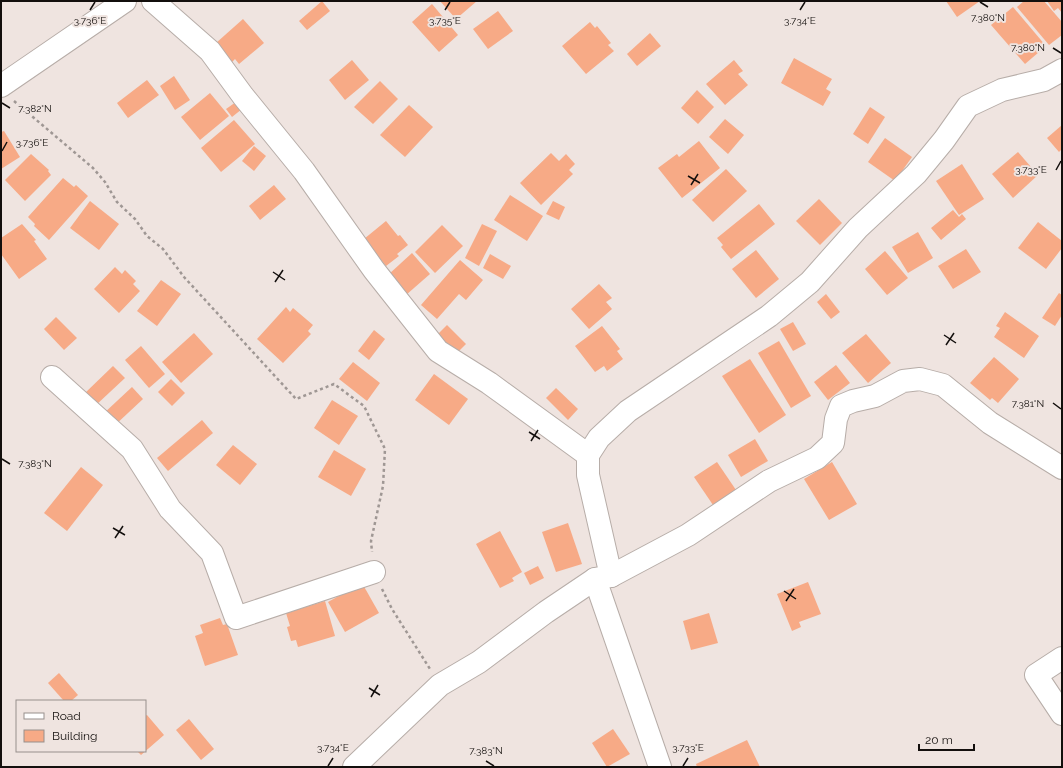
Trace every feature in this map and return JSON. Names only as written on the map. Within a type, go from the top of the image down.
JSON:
[{"type":"street","points":[[7,93],[125,1]]},
{"type":"street","points":[[153,1],[210,51],[243,96],[304,171],[374,270],[438,351],[489,383],[588,455]]},
{"type":"street","points":[[660,767],[603,578],[588,475],[588,455],[599,438],[628,411],[769,316],[810,282],[858,228],[916,174],[944,140],[968,106],[1002,90],[1044,80],[1062,70]]},
{"type":"street","points":[[52,377],[132,449],[170,509],[212,553],[236,618],[374,572]]},
{"type":"street","points":[[354,767],[440,685],[479,662],[546,612],[603,578],[688,535],[769,481],[817,458],[833,443],[836,420],[841,406],[853,400],[875,396],[903,381],[920,379],[943,385],[990,423],[1062,468]]},
{"type":"street","points":[[1062,658],[1036,675],[1062,714]]},
{"type":"path","points":[[7,93],[93,168],[105,182],[117,202],[135,219],[147,236],[163,250],[184,277],[296,399],[334,384],[364,406],[385,449],[383,486],[371,541],[374,572],[392,609],[440,685]]},
{"type":"building","points":[[322,1],[330,11],[307,30],[299,21]]},
{"type":"building","points":[[440,1],[477,1],[456,19]]},
{"type":"building","points":[[946,1],[980,1],[957,17]]},
{"type":"building","points":[[1024,1],[1044,1],[1062,22],[1062,35],[1049,45],[1017,7]]},
{"type":"building","points":[[1047,1],[1062,1],[1062,13],[1058,8],[1054,11]]},
{"type":"building","points":[[432,4],[458,35],[439,52],[412,22]]},
{"type":"building","points":[[1013,7],[1046,46],[1025,64],[991,25]]},
{"type":"building","points":[[498,11],[513,31],[488,49],[473,29]]},
{"type":"building","points":[[243,19],[264,43],[239,64],[235,59],[232,62],[216,43]]},
{"type":"building","points":[[590,22],[595,28],[597,26],[611,43],[608,45],[614,51],[586,74],[562,46]]},
{"type":"building","points":[[650,33],[661,46],[637,66],[627,54]]},
{"type":"building","points":[[794,58],[832,79],[826,89],[831,92],[823,106],[781,83]]},
{"type":"building","points":[[352,60],[369,80],[345,100],[329,80]]},
{"type":"building","points":[[734,60],[743,71],[738,74],[748,85],[725,105],[706,84]]},
{"type":"building","points":[[174,76],[190,100],[175,110],[160,86]]},
{"type":"building","points":[[147,80],[159,95],[128,118],[117,103]]},
{"type":"building","points":[[380,81],[398,99],[373,124],[354,107]]},
{"type":"building","points":[[697,90],[714,107],[698,124],[681,108]]},
{"type":"building","points":[[210,93],[229,116],[200,140],[181,117]]},
{"type":"building","points":[[236,102],[242,109],[232,117],[226,109]]},
{"type":"building","points":[[409,105],[433,127],[405,157],[380,135]]},
{"type":"building","points":[[870,107],[885,117],[868,144],[853,134]]},
{"type":"building","points":[[725,119],[744,135],[728,154],[709,137]]},
{"type":"building","points":[[234,120],[255,144],[221,172],[201,148]]},
{"type":"building","points":[[1062,125],[1062,149],[1059,152],[1047,138]]},
{"type":"building","points":[[4,131],[20,157],[1,169],[1,132]]},
{"type":"building","points":[[885,138],[912,157],[895,181],[868,162]]},
{"type":"building","points":[[699,141],[720,168],[682,198],[658,168],[677,154],[679,157]]},
{"type":"building","points":[[254,146],[266,156],[254,171],[242,161]]},
{"type":"building","points":[[1018,152],[1038,175],[1013,198],[992,174]]},
{"type":"building","points":[[551,153],[559,161],[566,154],[575,164],[569,170],[573,174],[541,205],[520,183]]},
{"type":"building","points":[[31,154],[49,170],[48,171],[51,175],[25,201],[5,180]]},
{"type":"building","points":[[962,164],[984,199],[959,215],[936,181]]},
{"type":"building","points":[[726,169],[747,191],[713,222],[692,200]]},
{"type":"building","points":[[63,178],[74,187],[76,185],[88,196],[49,240],[34,226],[35,224],[28,217]]},
{"type":"building","points":[[274,185],[286,199],[260,220],[249,206]]},
{"type":"building","points":[[510,195],[543,216],[527,241],[494,220]]},
{"type":"building","points":[[819,199],[842,223],[820,245],[796,221]]},
{"type":"building","points":[[90,201],[119,224],[99,250],[70,228]]},
{"type":"building","points":[[553,201],[565,207],[559,220],[546,214]]},
{"type":"building","points":[[759,204],[775,224],[731,259],[721,247],[723,245],[717,238]]},
{"type":"building","points":[[953,210],[959,217],[962,214],[966,219],[941,240],[931,228]]},
{"type":"building","points":[[386,221],[398,236],[400,235],[408,245],[397,254],[399,256],[386,266],[364,239]]},
{"type":"building","points":[[1038,222],[1062,241],[1062,248],[1046,269],[1018,248]]},
{"type":"building","points":[[22,224],[36,240],[34,241],[47,259],[19,279],[1,254],[1,238]]},
{"type":"building","points":[[482,224],[497,231],[479,266],[465,258]]},
{"type":"building","points":[[442,225],[463,246],[435,273],[415,252]]},
{"type":"building","points":[[918,232],[933,258],[908,273],[892,247]]},
{"type":"building","points":[[966,249],[981,272],[953,289],[938,266]]},
{"type":"building","points":[[756,250],[779,279],[756,298],[732,269]]},
{"type":"building","points":[[885,251],[908,278],[887,295],[865,269]]},
{"type":"building","points":[[412,253],[430,274],[406,295],[388,275]]},
{"type":"building","points":[[490,254],[511,266],[503,279],[483,268]]},
{"type":"building","points":[[460,260],[483,280],[466,300],[459,294],[437,319],[421,305]]},
{"type":"building","points":[[115,267],[122,274],[125,270],[136,281],[133,284],[140,291],[119,313],[94,289]]},
{"type":"building","points":[[161,280],[181,294],[157,326],[137,311]]},
{"type":"building","points":[[599,284],[612,298],[606,302],[612,309],[589,329],[571,309]]},
{"type":"building","points":[[1059,293],[1062,295],[1062,315],[1055,326],[1042,318]]},
{"type":"building","points":[[826,294],[840,312],[831,319],[817,302]]},
{"type":"building","points":[[286,307],[290,312],[293,308],[313,325],[308,331],[311,334],[283,363],[257,339]]},
{"type":"building","points":[[1005,312],[1039,336],[1024,358],[994,337],[1000,328],[996,326]]},
{"type":"building","points":[[56,317],[77,338],[64,350],[44,329]]},
{"type":"building","points":[[793,322],[806,344],[793,351],[780,329]]},
{"type":"building","points":[[447,325],[466,344],[456,354],[436,336]]},
{"type":"building","points":[[602,326],[620,349],[617,351],[623,359],[607,371],[604,366],[595,372],[575,346]]},
{"type":"building","points":[[374,330],[385,339],[369,360],[358,351]]},
{"type":"building","points":[[194,333],[213,354],[181,383],[162,362]]},
{"type":"building","points":[[866,334],[891,363],[868,383],[842,353]]},
{"type":"building","points":[[779,341],[811,396],[791,408],[758,353]]},
{"type":"building","points":[[141,346],[165,374],[149,388],[125,360]]},
{"type":"building","points":[[994,357],[1019,379],[998,403],[992,398],[990,400],[970,383]]},
{"type":"building","points":[[750,359],[786,415],[759,433],[722,376]]},
{"type":"building","points":[[353,362],[380,383],[367,401],[339,379]]},
{"type":"building","points":[[836,365],[850,383],[828,400],[814,382]]},
{"type":"building","points":[[113,366],[125,378],[95,406],[84,394]]},
{"type":"building","points":[[434,374],[468,399],[449,425],[415,400]]},
{"type":"building","points":[[171,379],[185,393],[172,406],[158,392]]},
{"type":"building","points":[[132,387],[143,399],[113,427],[102,415]]},
{"type":"building","points":[[556,388],[578,409],[568,420],[546,398]]},
{"type":"building","points":[[332,400],[358,416],[339,445],[314,428]]},
{"type":"building","points":[[202,420],[213,433],[168,471],[157,458]]},
{"type":"building","points":[[755,439],[768,461],[741,477],[728,455]]},
{"type":"building","points":[[233,445],[257,464],[240,485],[216,465]]},
{"type":"building","points":[[334,450],[366,469],[351,496],[318,477]]},
{"type":"building","points":[[717,462],[736,490],[713,505],[694,477]]},
{"type":"building","points":[[832,462],[857,504],[829,520],[804,479]]},
{"type":"building","points":[[81,467],[103,485],[67,531],[44,513]]},
{"type":"building","points":[[568,523],[582,564],[556,572],[542,532]]},
{"type":"building","points":[[500,531],[522,572],[512,578],[514,581],[500,588],[476,544]]},
{"type":"building","points":[[538,566],[544,578],[530,585],[524,573]]},
{"type":"building","points":[[808,582],[821,614],[799,622],[801,627],[792,631],[777,594]]},
{"type":"building","points":[[362,583],[379,613],[345,632],[328,602]]},
{"type":"building","points":[[325,601],[335,636],[298,647],[296,640],[291,641],[287,627],[290,626],[286,613]]},
{"type":"building","points":[[709,613],[718,643],[691,650],[683,621]]},
{"type":"building","points":[[220,618],[223,625],[227,624],[238,655],[205,666],[195,636],[203,633],[200,625]]},
{"type":"building","points":[[59,673],[78,695],[72,700],[63,700],[48,683]]},
{"type":"building","points":[[146,716],[164,735],[146,751]]},
{"type":"building","points":[[189,719],[214,749],[201,760],[176,730]]},
{"type":"building","points":[[613,729],[630,754],[607,767],[592,743]]},
{"type":"building","points":[[747,740],[760,767],[697,767],[696,764]]}]
